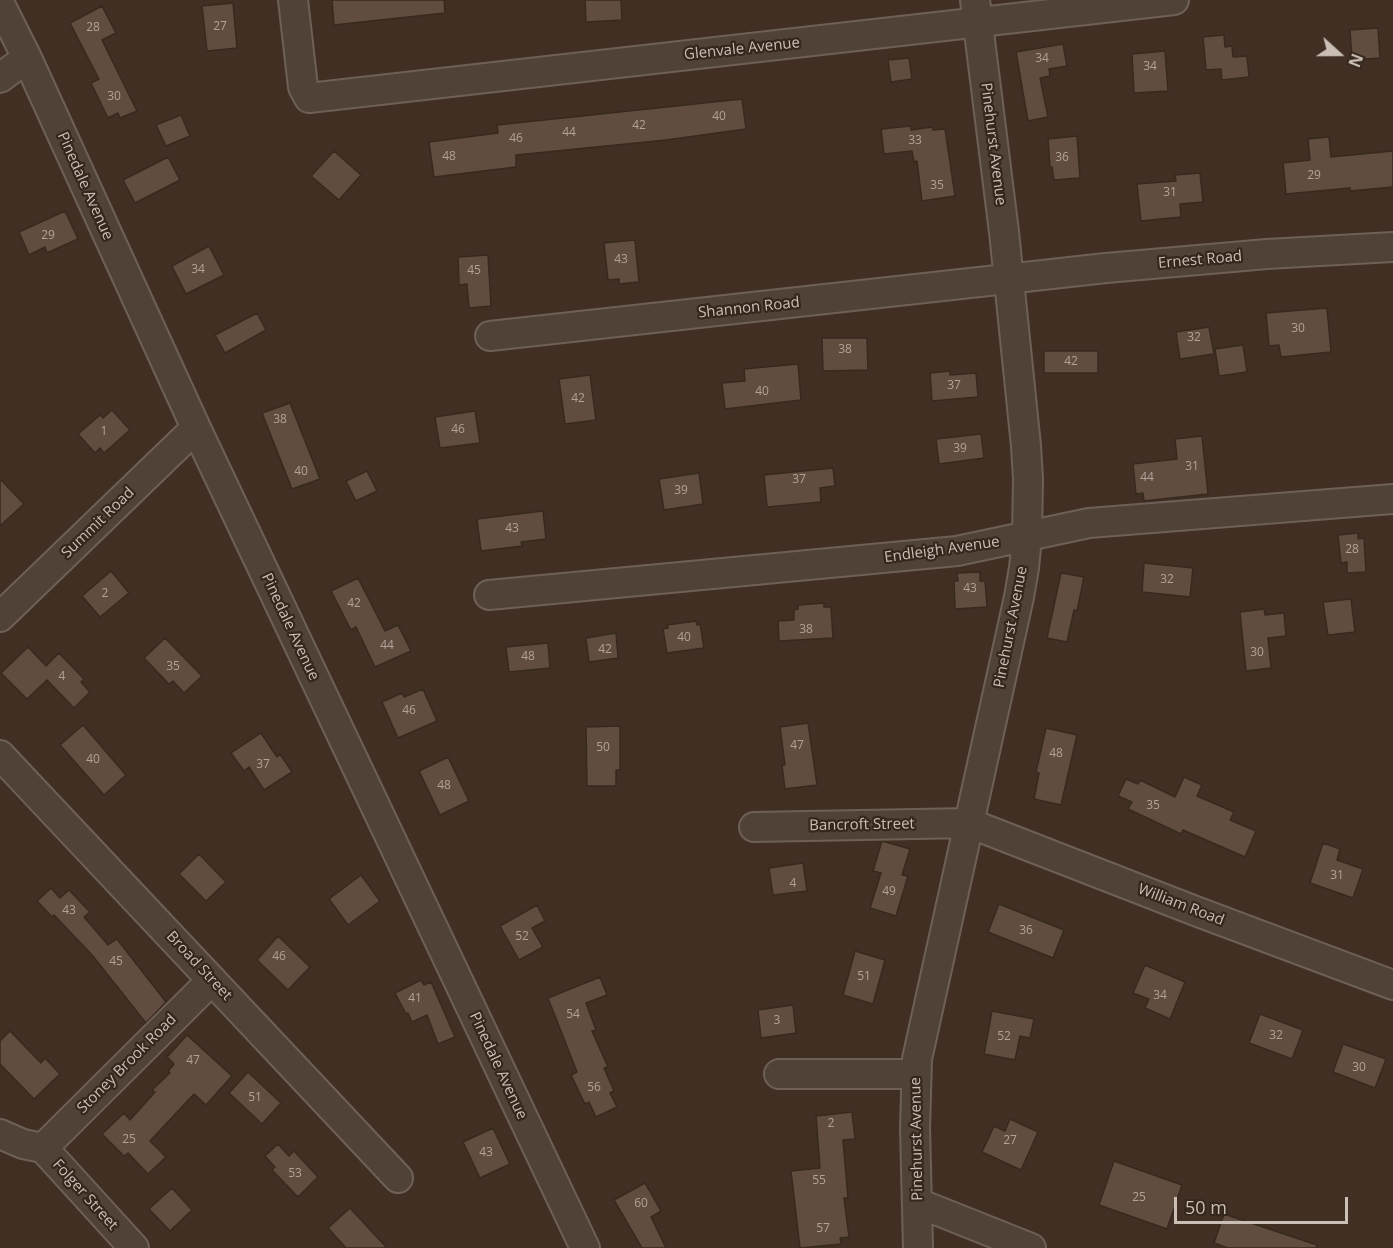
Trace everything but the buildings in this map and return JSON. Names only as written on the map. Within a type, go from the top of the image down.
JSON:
[{"type":"street","name":"Glenvale Avenue","points":[[293,0],[303,87],[309,98],[977,11],[1174,0]]},
{"type":"street","name":"Pinedale Avenue","points":[[0,4],[27,58],[196,428],[585,1248]]},
{"type":"street","name":"Pinehurst Avenue","points":[[918,1248],[915,1128],[917,1059],[1019,597],[1027,537],[1028,479],[1009,279],[977,11]]},
{"type":"street","points":[[0,78],[27,58]]},
{"type":"street","name":"Ernest Road","points":[[1009,279],[1256,255],[1393,247]]},
{"type":"street","name":"Shannon Road","points":[[490,336],[1009,279]]},
{"type":"street","name":"Summit Road","points":[[0,617],[196,428]]},
{"type":"street","name":"Endleigh Avenue","points":[[489,595],[957,551],[1089,523],[1393,499]]},
{"type":"street","name":"Broad Street","points":[[0,755],[398,1178]]},
{"type":"street","name":"Bancroft Street","points":[[754,827],[969,823]]},
{"type":"street","name":"William Road","points":[[969,823],[1393,985]]},
{"type":"street","name":"Stoney Brook Road","points":[[43,1148],[212,980]]},
{"type":"street","points":[[779,1074],[916,1074]]},
{"type":"street","name":"Folger Street","points":[[0,1134],[23,1144],[43,1148],[134,1248]]},
{"type":"street","points":[[918,1203],[1031,1248]]}]
